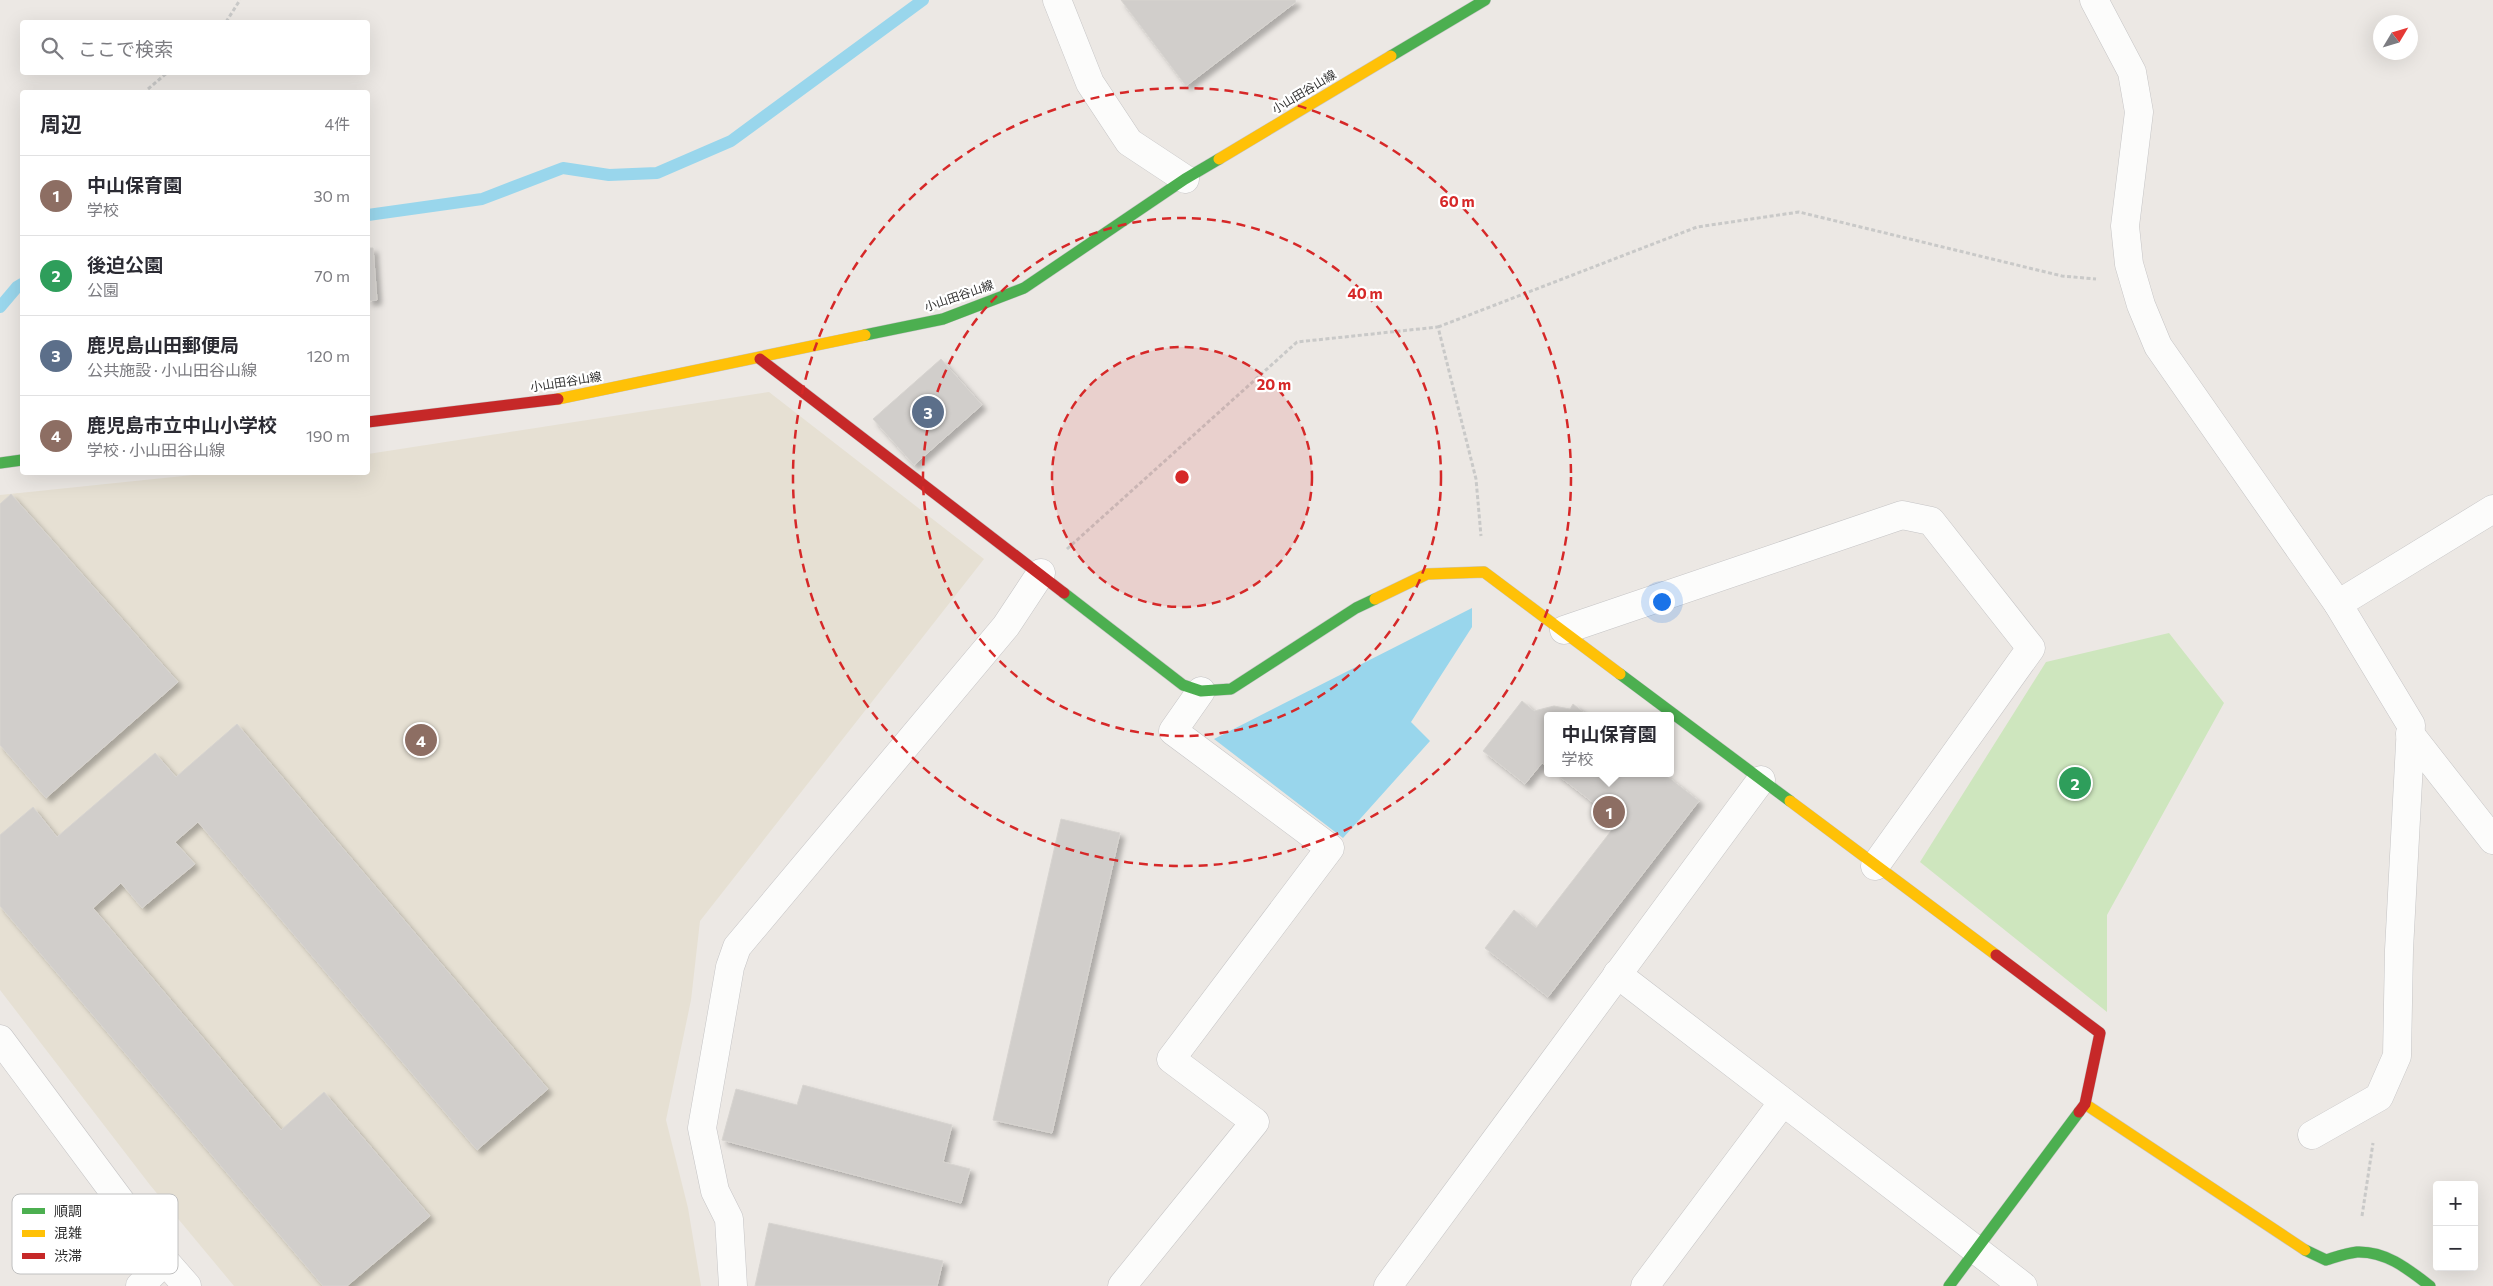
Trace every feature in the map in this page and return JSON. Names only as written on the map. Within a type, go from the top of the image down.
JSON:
[{"type":"street","points":[[1057,0],[1090,83],[1129,142],[1185,179]]},
{"type":"street","name":"小山田谷山線","points":[[370,422],[572,397],[943,319],[1024,288],[1185,179],[1485,0]]},
{"type":"street","points":[[2094,0],[2132,72],[2138,112],[2124,226],[2129,264],[2141,305],[2158,346],[2338,604],[2411,725],[2399,950],[2397,1056],[2379,1098],[2312,1135]]},
{"type":"street","points":[[760,359],[1041,573],[1183,684],[1201,691],[1231,690],[1356,608],[1427,574],[1484,572],[1672,712]]},
{"type":"street","points":[[0,463],[20,460]]},
{"type":"street","points":[[2338,604],[2493,509]]},
{"type":"street","points":[[1564,630],[1902,514],[1931,522],[2031,648],[1875,866]]},
{"type":"street","points":[[733,1286],[729,1218],[715,1191],[702,1128],[730,967],[737,947],[1006,626],[1041,573]]},
{"type":"street","points":[[1122,1286],[1255,1122],[1171,1059],[1330,848],[1173,731],[1201,691]]},
{"type":"street","points":[[1674,714],[2100,1033],[2085,1104],[1949,1286]]},
{"type":"street","points":[[2410,734],[2493,840]]},
{"type":"street","points":[[1388,1286],[1761,780]]},
{"type":"street","points":[[1617,974],[2023,1286]]},
{"type":"street","points":[[0,1039],[115,1194]]},
{"type":"street","points":[[1645,1286],[1783,1102]]},
{"type":"street","points":[[2085,1104],[2296,1246],[2326,1260],[2356,1252],[2383,1256],[2409,1270],[2430,1286]]},
{"type":"street","points":[[140,1286],[152,1274]]},
{"type":"street","points":[[176,1274],[187,1286]]},
{"type":"path","points":[[227,20],[240,0]]},
{"type":"path","points":[[148,89],[164,75]]},
{"type":"path","points":[[1041,573],[1297,342],[1438,326],[1697,227],[1798,212],[2062,276],[2134,281]]},
{"type":"path","points":[[1438,326],[1476,478],[1484,572]]},
{"type":"path","points":[[2356,1252],[2379,1098]]},
{"type":"shaded area","points":[[769,392],[984,559],[700,921],[691,1000],[666,1120],[688,1208],[701,1286],[234,1286],[178,1219],[178,1194],[157,1194],[0,990],[0,495],[193,475],[370,475],[370,454]]},
{"type":"green space","points":[[2169,633],[2224,703],[2107,915],[2107,1012],[1920,862],[2046,662]]},
{"type":"water","points":[[1472,608],[1472,627],[1411,722],[1430,741],[1343,838],[1214,739]]},
{"type":"building","points":[[1121,0],[1295,0],[1296,2],[1186,86]]},
{"type":"building","points":[[370,248],[373,248],[377,300],[370,301]]},
{"type":"building","points":[[941,359],[982,405],[914,465],[873,419]]},
{"type":"building","points":[[11,494],[178,682],[46,798],[0,745],[0,504]]},
{"type":"building","points":[[1522,701],[1534,711],[1554,706],[1570,709],[1573,704],[1583,712],[1544,712],[1544,764],[1542,763],[1525,784],[1483,751]]},
{"type":"building","points":[[237,724],[548,1089],[477,1150],[198,822],[175,842],[195,864],[142,908],[121,883],[93,908],[281,1130],[324,1092],[430,1216],[347,1286],[323,1286],[0,906],[0,835],[33,807],[57,837],[155,753],[176,777]]},
{"type":"building","points":[[1560,777],[1668,777],[1699,801],[1548,997],[1485,948],[1514,910],[1536,928],[1618,822]]},
{"type":"building","points":[[1061,819],[1120,833],[1052,1133],[993,1120]]},
{"type":"building","points":[[803,1085],[952,1125],[943,1162],[970,1169],[961,1203],[722,1140],[736,1089],[797,1105]]},
{"type":"building","points":[[769,1223],[943,1261],[937,1286],[755,1286]]},
{"type":"waterway","points":[[370,215],[482,199],[563,168],[609,175],[657,173],[731,141],[923,0]]},
{"type":"waterway","points":[[0,307],[20,285]]},
{"type":"traffic: fast","points":[[1391,56],[1485,0]]},
{"type":"traffic: fast","points":[[865,335],[943,319],[1024,288],[1185,179],[1219,159]]},
{"type":"traffic: fast","points":[[0,463],[20,460]]},
{"type":"traffic: fast","points":[[1064,593],[1183,685],[1201,691],[1231,689],[1356,608],[1375,599]]},
{"type":"traffic: fast","points":[[1620,674],[1671,712]]},
{"type":"traffic: fast","points":[[1674,714],[1790,801]]},
{"type":"traffic: fast","points":[[1949,1286],[2079,1112]]},
{"type":"traffic: fast","points":[[2305,1250],[2326,1260],[2345,1254],[2368,1252],[2396,1262],[2430,1286]]},
{"type":"traffic: slow","points":[[1219,159],[1391,56]]},
{"type":"traffic: slow","points":[[558,399],[865,335]]},
{"type":"traffic: slow","points":[[1375,599],[1427,574],[1484,572],[1620,674]]},
{"type":"traffic: slow","points":[[1790,801],[1996,955]]},
{"type":"traffic: slow","points":[[2085,1104],[2305,1250]]},
{"type":"traffic: jam","points":[[760,359],[1064,593]]},
{"type":"traffic: jam","points":[[370,422],[558,399]]},
{"type":"traffic: jam","points":[[1996,955],[2100,1033],[2085,1104],[2079,1112]]},
{"type":"place","name":"鹿児島山田郵便局","points":[[928,412]]},
{"type":"place","name":"鹿児島市立中山小学校","points":[[421,740]]},
{"type":"place","name":"後迫公園","points":[[2075,783]]},
{"type":"place","name":"中山保育園","points":[[1609,812]]}]
